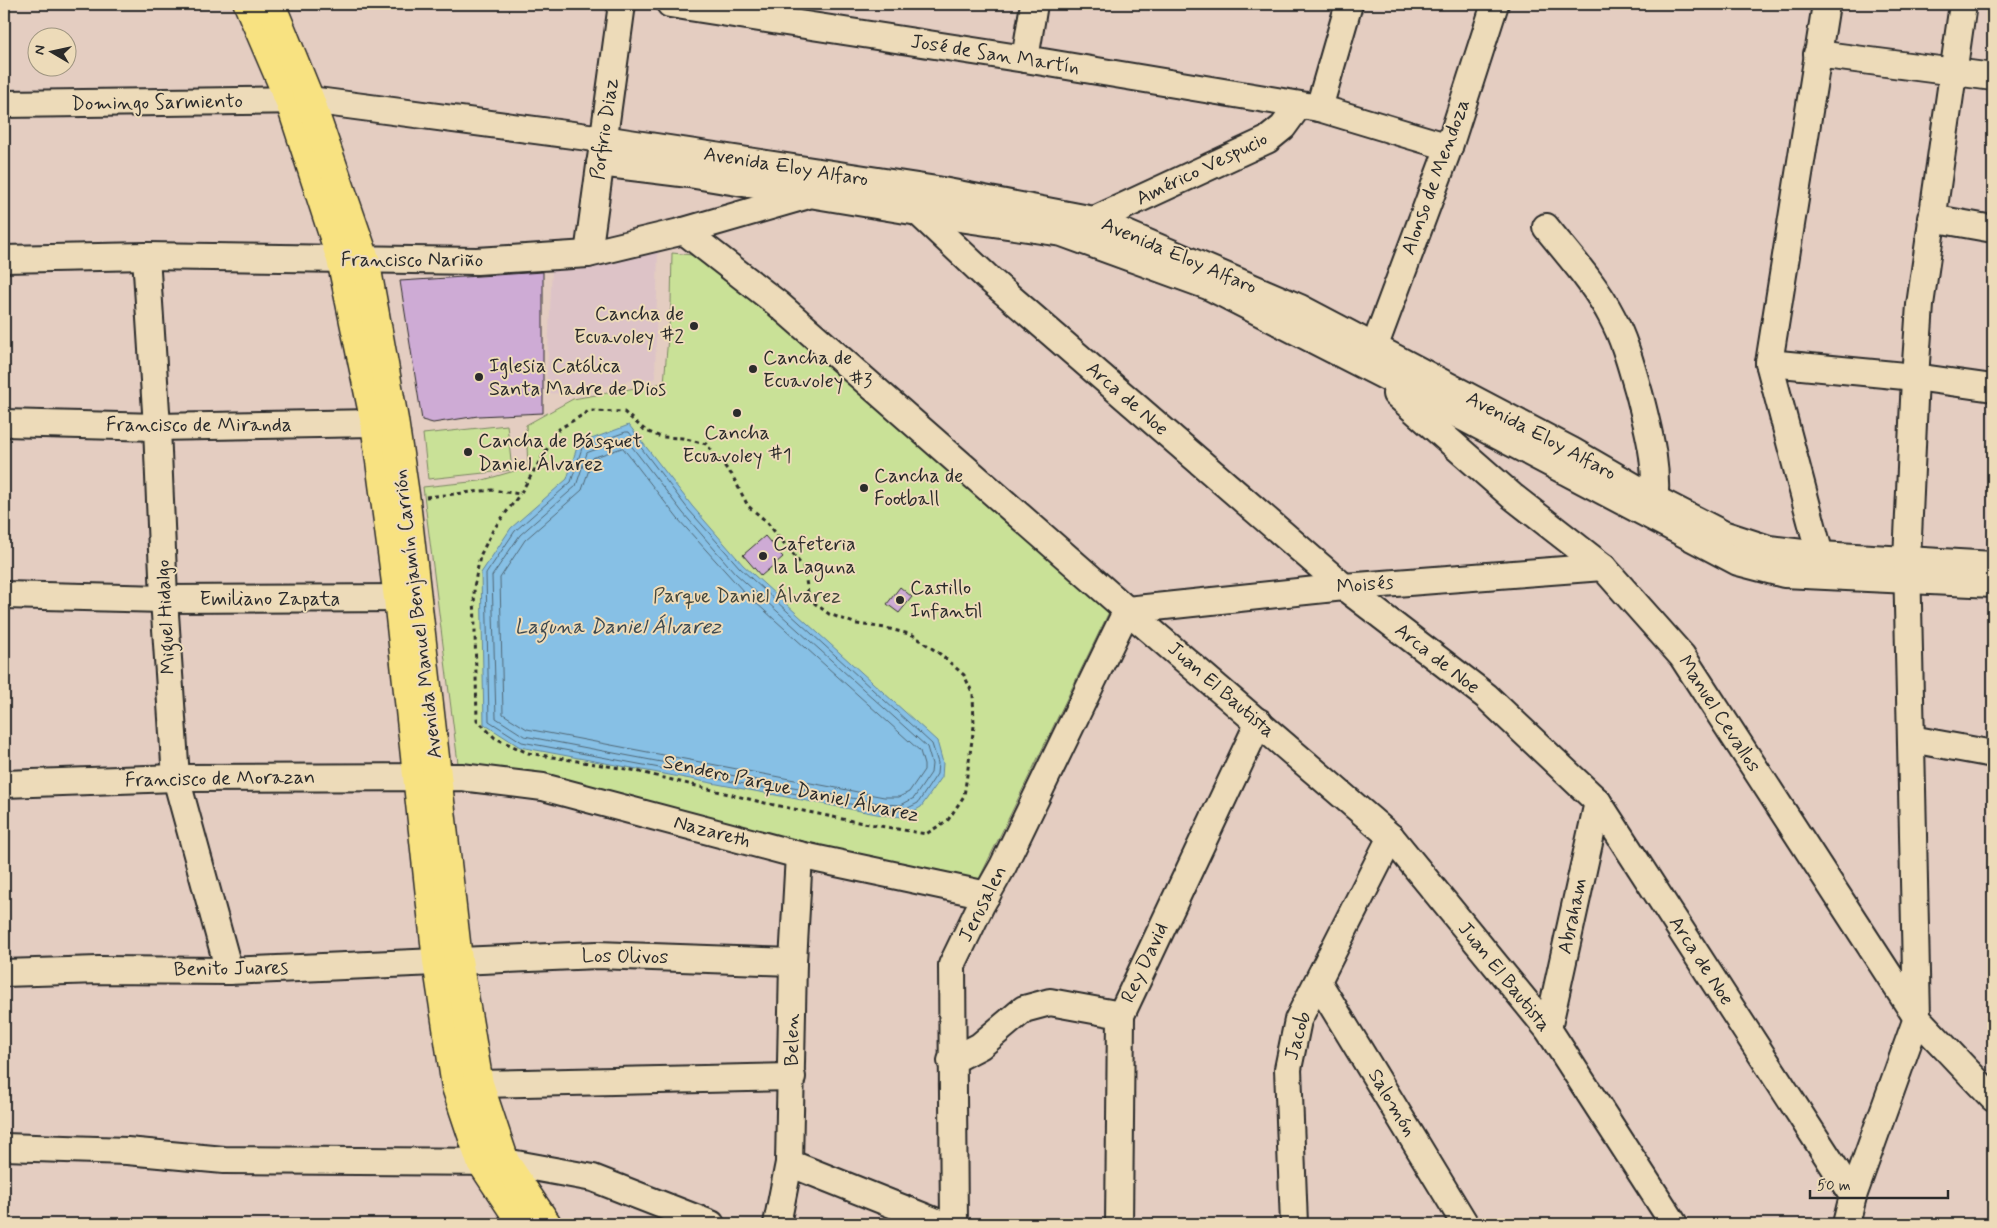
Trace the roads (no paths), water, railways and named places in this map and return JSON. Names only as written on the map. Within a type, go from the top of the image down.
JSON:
[{"type":"main road","name":"Avenida Manuel Benjamín Carrión","points":[[248,4],[300,101]]},
{"type":"main road","name":"Avenida Manuel Benjamín Carrión","points":[[271,4],[300,101],[353,259],[385,421],[406,502],[408,598]]},
{"type":"main road","name":"Avenida Manuel Benjamín Carrión","points":[[385,421],[408,598],[426,777],[448,961],[456,1087],[522,1224]]},
{"type":"main road","name":"Avenida Manuel Benjamín Carrión","points":[[448,961],[479,1084],[493,1162],[547,1224]]},
{"type":"street","name":"Porfirio Diaz","points":[[588,254],[622,4]]},
{"type":"street","name":"José de San Martín","points":[[670,4],[1025,59],[1309,106],[1449,147]]},
{"type":"street","points":[[1025,59],[1034,4]]},
{"type":"street","name":"Américo Vespucio","points":[[1094,220],[1267,140],[1309,106],[1349,4]]},
{"type":"street","name":"Alonso de Mendoza","points":[[1374,348],[1449,147],[1495,4]]},
{"type":"street","points":[[1820,555],[1770,363],[1826,4]]},
{"type":"street","points":[[1846,1224],[1853,1196],[1916,1018],[1907,569],[1915,377],[1920,304],[1931,218],[1963,4]]},
{"type":"street","points":[[1817,54],[1993,77]]},
{"type":"street","name":"Domingo Sarmiento","points":[[4,104],[300,101]]},
{"type":"street","name":"Avenida Eloy Alfaro","points":[[300,101],[601,151],[858,179],[936,190],[1094,220],[1300,308],[1374,348],[1395,370]]},
{"type":"street","name":"Avenida Eloy Alfaro","points":[[601,151],[689,174],[918,212],[1062,233],[1208,286],[1572,450],[1654,508],[1676,531],[1738,562],[1784,574],[1993,565]]},
{"type":"street","name":"Francisco Nariño","points":[[4,259],[146,256],[477,261],[588,254],[684,231],[811,195],[858,179]]},
{"type":"street","name":"Arca de Noe","points":[[918,212],[996,285],[1344,587],[1486,696],[1598,802],[1853,1196]]},
{"type":"street","points":[[1931,218],[1993,229]]},
{"type":"street","points":[[1546,227],[1592,284],[1612,316],[1628,352],[1646,420],[1654,460],[1654,508]]},
{"type":"street","name":"Juan El Bautista","points":[[684,231],[778,304],[1127,610],[1392,837],[1548,1029],[1674,1224]]},
{"type":"street","name":"Miguel Hidalgo","points":[[146,256],[157,427],[164,599],[176,778],[229,971]]},
{"type":"street","points":[[1770,363],[1915,377],[1993,388]]},
{"type":"street","name":"Manuel Cevallos","points":[[1395,370],[1391,388],[1396,394],[1505,490],[1603,567],[1682,656],[1916,1018],[1993,1098]]},
{"type":"street","name":"Francisco de Miranda","points":[[4,423],[157,427],[385,421]]},
{"type":"street","name":"Avenida Eloy Alfaro","points":[[1654,508],[1768,550],[1820,555],[1993,584]]},
{"type":"street","name":"Moisés","points":[[1127,610],[1344,587],[1603,567]]},
{"type":"street","name":"Emiliano Zapata","points":[[4,594],[164,599],[408,598]]},
{"type":"street","name":"Jerusalen","points":[[954,1224],[951,1061],[952,965],[1127,610]]},
{"type":"street","name":"Rey David","points":[[1118,1224],[1121,1015],[1259,722]]},
{"type":"street","points":[[1911,739],[1993,754]]},
{"type":"street","name":"Francisco de Morazan","points":[[4,784],[176,778],[426,777]]},
{"type":"street","name":"Nazareth","points":[[426,777],[461,777],[543,787],[799,855],[987,895]]},
{"type":"street","name":"Abraham","points":[[1548,1029],[1598,802]]},
{"type":"street","name":"Jacob","points":[[1294,1224],[1288,1069],[1298,1020],[1392,837]]},
{"type":"street","name":"Belen","points":[[777,1224],[789,1163],[793,962],[799,855]]},
{"type":"street","name":"Los Olivos","points":[[448,961],[597,955],[793,962]]},
{"type":"street","name":"Benito Juares","points":[[4,973],[99,970],[229,971],[448,961]]},
{"type":"street","name":"Salomón","points":[[1318,982],[1465,1224]]},
{"type":"street","points":[[951,1061],[980,1046],[1024,1009],[1050,1002],[1121,1015]]},
{"type":"street","points":[[479,1084],[792,1077]]},
{"type":"street","points":[[4,1147],[127,1151],[224,1160],[493,1162],[593,1178],[711,1224]]},
{"type":"street","points":[[789,1163],[942,1224]]},
{"type":"water","name":"Laguna Daniel Álvarez","points":[[629,425],[692,506],[743,565],[937,741],[943,763],[942,777],[921,807],[903,817],[882,815],[520,747],[484,724],[481,573],[511,528],[567,479],[578,444]]},
{"type":"place","name":"Cancha de Ecuavoley #2","points":[[694,326]]},
{"type":"place","name":"Cancha de Ecuavoley #3","points":[[753,369]]},
{"type":"place","name":"Iglesia Católica Santa Madre de Dios","points":[[479,377]]},
{"type":"place","name":"Cancha Ecuavoley #1","points":[[737,413]]},
{"type":"place","name":"Cancha de Básquet Daniel Álvarez","points":[[468,452]]},
{"type":"place","name":"Cancha de Football","points":[[864,488]]},
{"type":"place","name":"Cafeteria la Laguna","points":[[763,556]]},
{"type":"place","name":"Castillo Infantil","points":[[900,600]]},
{"type":"park label","name":"Parque Daniel Álvarez","points":[[747,596]]}]
